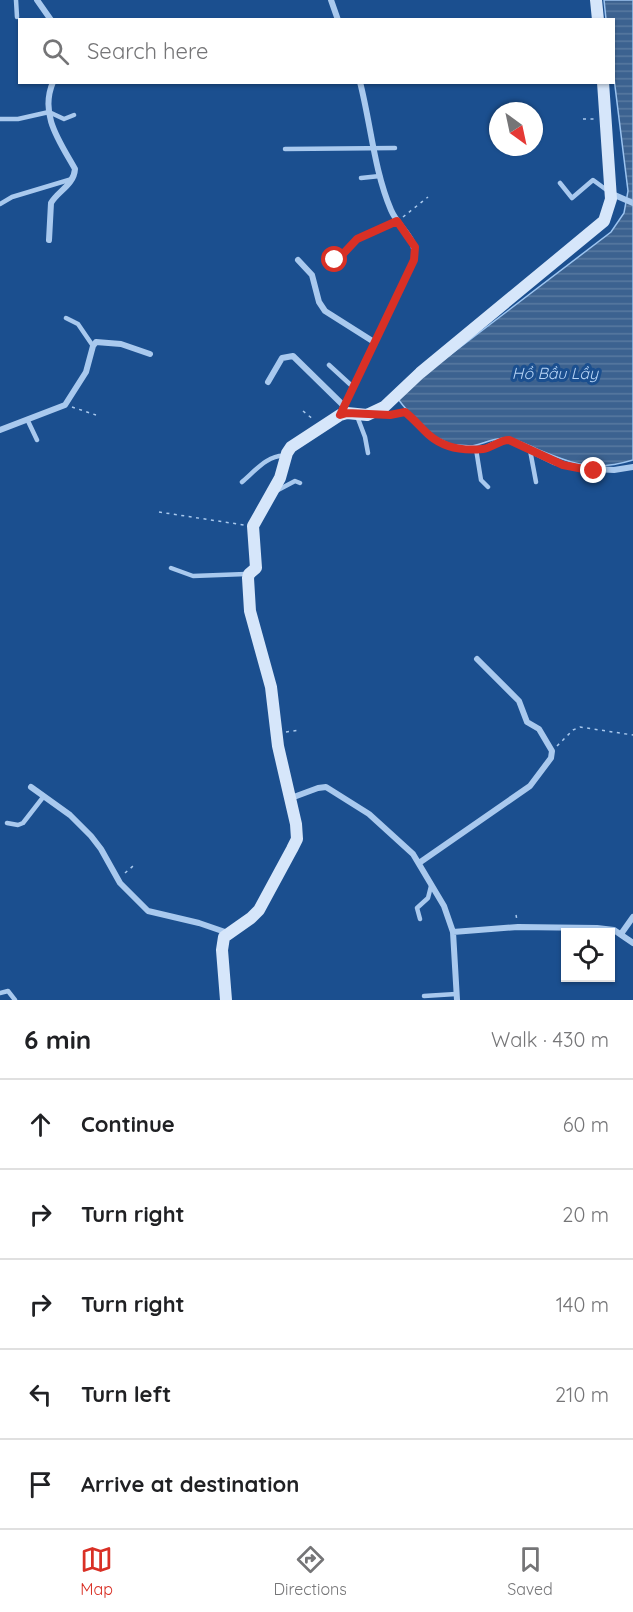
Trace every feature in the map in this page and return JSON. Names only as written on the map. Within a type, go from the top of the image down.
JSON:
[{"type":"street","points":[[37,0],[50,18]]},
{"type":"street","points":[[331,0],[337,18]]},
{"type":"street","points":[[596,0],[598,18]]},
{"type":"street","points":[[49,240],[51,203],[72,179],[75,169],[56,137],[49,112],[48,101],[52,84]]},
{"type":"street","points":[[226,1000],[222,950],[224,937],[259,910],[297,838],[277,733],[271,687],[250,611],[249,574],[256,568],[253,526],[273,492],[291,447],[342,410],[414,260],[415,247],[391,212],[380,176],[360,84]]},
{"type":"street","points":[[372,413],[384,407],[420,373],[604,220],[609,209],[610,193],[603,84]]},
{"type":"street","points":[[610,193],[633,203]]},
{"type":"street","points":[[298,260],[312,275],[319,302],[325,311],[374,342]]},
{"type":"street","points":[[0,430],[65,405],[86,372],[93,346],[99,341],[121,344],[150,354]]},
{"type":"street","points":[[268,382],[282,358],[293,356],[342,410],[356,414],[390,415],[405,412],[428,435],[451,447],[485,449],[500,441],[509,440],[563,465],[576,468],[614,470],[633,467]]},
{"type":"street","points":[[419,862],[530,786],[551,758],[552,751],[539,729],[527,722],[519,701],[477,659]]},
{"type":"street","points":[[31,787],[70,815],[91,836],[120,883],[148,911],[199,923],[228,933]]},
{"type":"street","points":[[291,798],[318,788],[326,787],[335,791],[389,830],[419,862],[444,906],[453,932],[457,997]]},
{"type":"street","points":[[621,934],[633,917]]},
{"type":"street","points":[[453,932],[518,927],[597,928],[610,929],[633,943]]},
{"type":"lane","points":[[16,0],[17,17]]},
{"type":"lane","points":[[0,119],[18,119],[49,112],[64,119],[74,115]]},
{"type":"lane","points":[[285,149],[395,148]]},
{"type":"lane","points":[[361,178],[380,176]]},
{"type":"lane","points":[[0,204],[72,179]]},
{"type":"lane","points":[[560,183],[572,198],[593,180],[610,193]]},
{"type":"lane","points":[[326,261],[339,258],[357,239],[397,221]]},
{"type":"lane","points":[[66,318],[78,324],[93,346]]},
{"type":"lane","points":[[329,365],[353,387]]},
{"type":"lane","points":[[356,414],[366,437],[368,453]]},
{"type":"lane","points":[[28,421],[37,440]]},
{"type":"lane","points":[[476,449],[482,480],[488,487]]},
{"type":"lane","points":[[530,450],[536,482]]},
{"type":"lane","points":[[242,482],[270,459],[278,455],[286,456]]},
{"type":"lane","points":[[273,492],[296,481],[300,483]]},
{"type":"lane","points":[[171,568],[193,576],[249,574]]},
{"type":"lane","points":[[7,823],[18,825],[23,823],[44,796]]},
{"type":"lane","points":[[420,919],[417,908],[428,898],[432,883]]},
{"type":"lane","points":[[0,993],[8,992],[15,1000]]},
{"type":"lane","points":[[424,996],[457,997]]},
{"type":"path","points":[[397,221],[428,197]]},
{"type":"path","points":[[65,405],[96,415]]},
{"type":"path","points":[[303,411],[323,426]]},
{"type":"path","points":[[159,512],[253,526]]},
{"type":"path","points":[[552,751],[576,728],[633,735]]},
{"type":"path","points":[[277,733],[300,730]]},
{"type":"path","points":[[120,883],[126,871],[133,866]]},
{"type":"water","name":"Hồ Bầu Lầy","points":[[604,0],[633,0],[633,460],[607,466],[585,465],[563,460],[509,439],[493,440],[470,447],[452,446],[441,442],[412,416],[398,399],[412,384],[611,232],[624,213],[628,191],[615,84],[615,18],[606,18]]},
{"type":"route","points":[[335,260],[357,239],[397,221],[415,247],[414,260],[340,415],[347,413],[390,415],[405,412],[428,435],[451,447],[485,449],[500,441],[515,441],[563,465],[594,471]]}]
